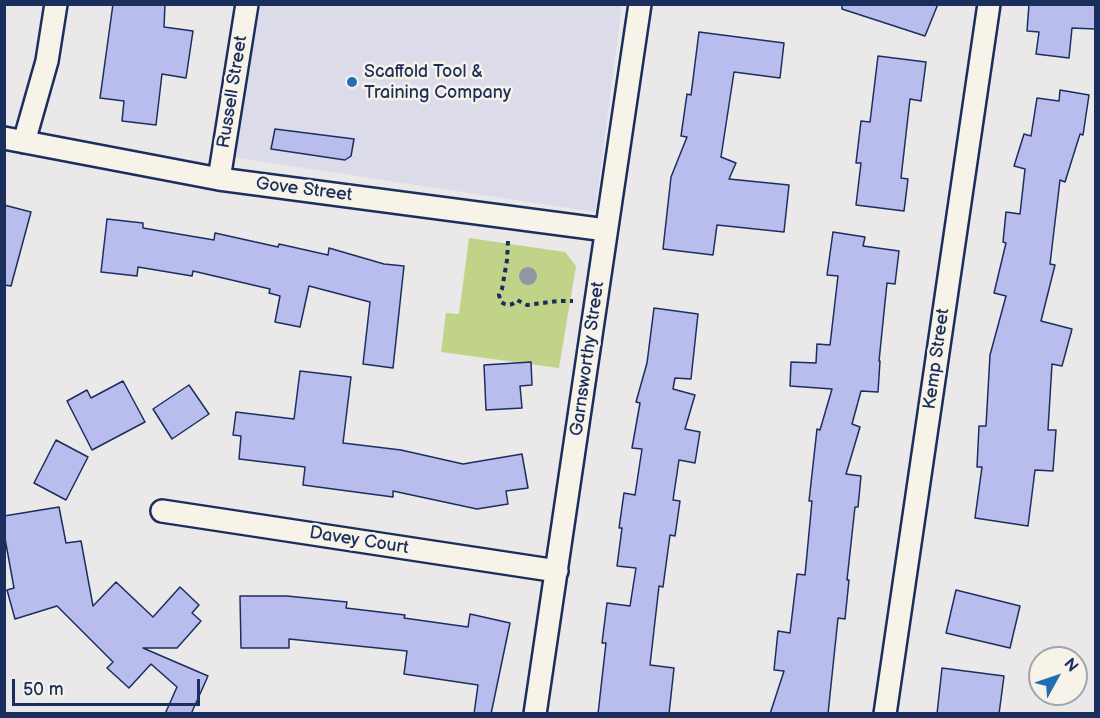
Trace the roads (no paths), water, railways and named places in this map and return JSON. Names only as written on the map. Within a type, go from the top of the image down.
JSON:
[{"type":"street","points":[[14,140],[47,61],[56,4]]},
{"type":"street","name":"Russell Street","points":[[219,179],[247,4]]},
{"type":"street","name":"Garnsworthy Street","points":[[535,714],[640,4]]},
{"type":"street","name":"Kemp Street","points":[[885,714],[989,4]]},
{"type":"street","name":"Gove Street","points":[[14,140],[219,179],[606,230]]},
{"type":"street","name":"Davey Court","points":[[162,511],[557,571]]},
{"type":"place","name":"Scaffold Tool & Training Company","points":[[352,82]]}]
